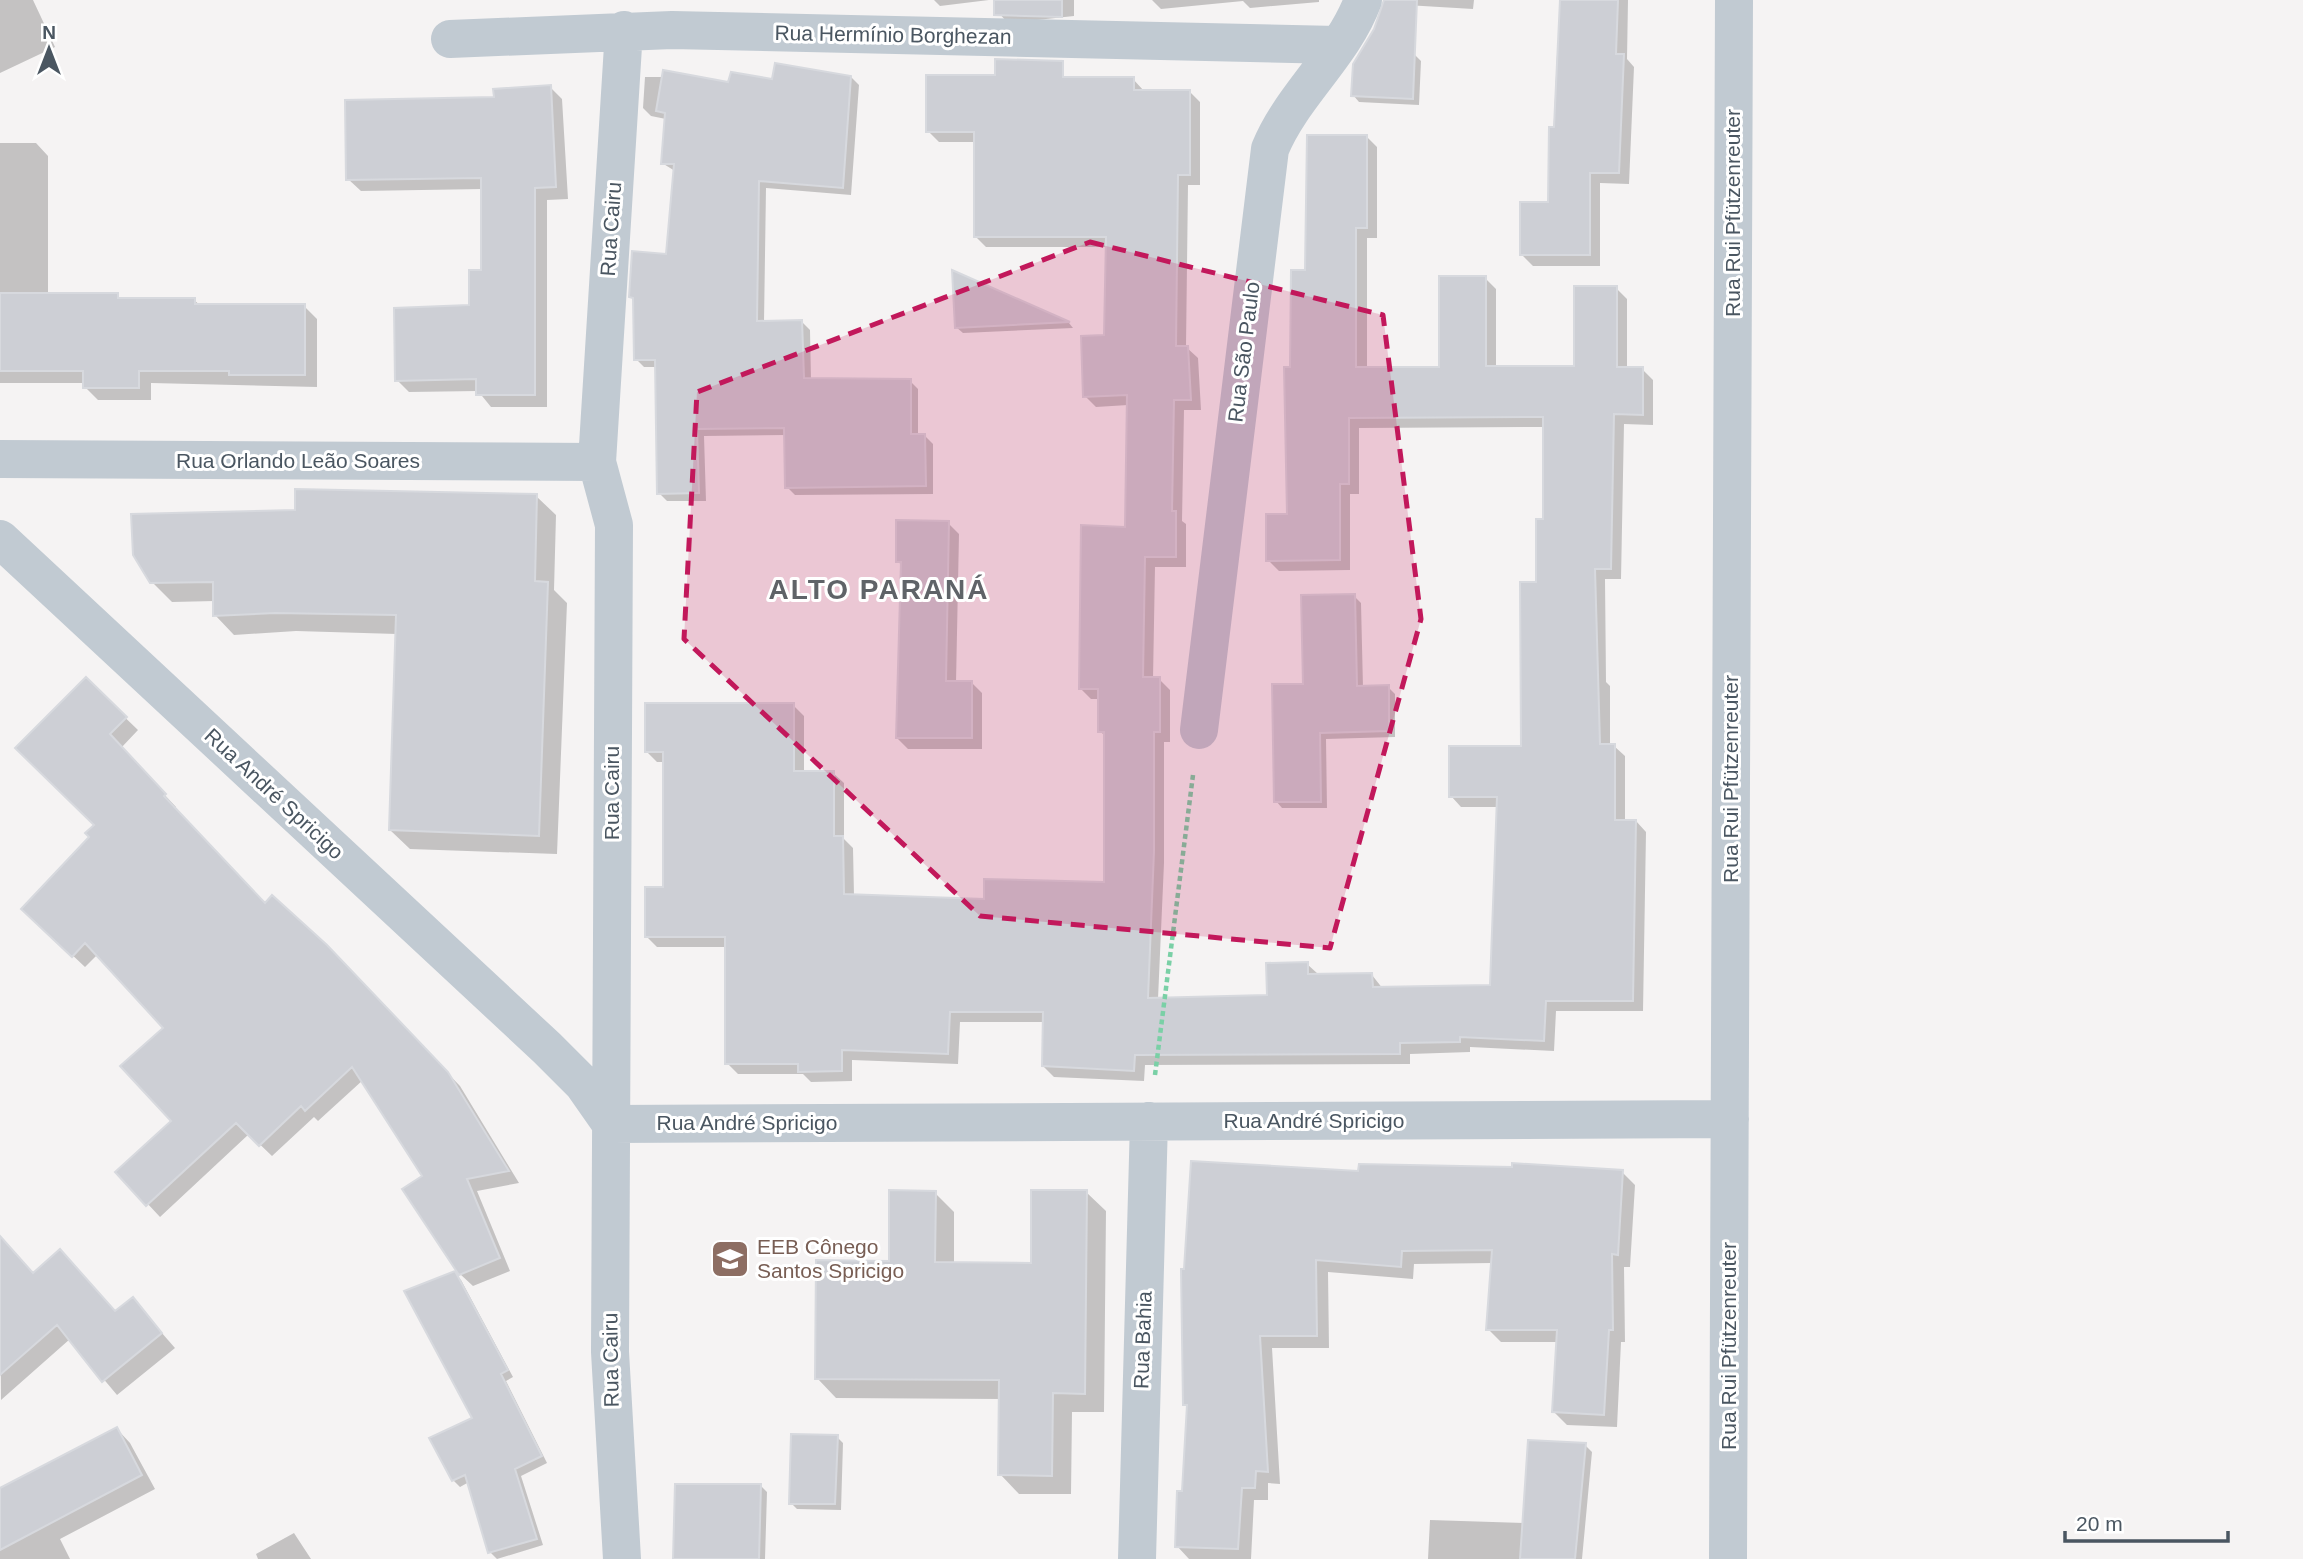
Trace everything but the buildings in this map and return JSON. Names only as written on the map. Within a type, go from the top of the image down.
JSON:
[{"type":"street","name":"Rua São Paulo","points":[[1199,730],[1270,149],[1281,123],[1336,45],[1363,0]]},
{"type":"street","name":"Rua Rui Pfützenreuter","points":[[1728,1559],[1734,0]]},
{"type":"street","name":"Rua Hermínio Borghezan","points":[[450,39],[624,30],[1336,45]]},
{"type":"street","name":"Rua Cairu","points":[[622,1559],[610,1352],[614,525],[597,462],[624,30]]},
{"type":"street","name":"Rua Orlando Leão Soares","points":[[0,459],[597,462]]},
{"type":"street","name":"Rua André Spricigo","points":[[0,539],[547,1048],[583,1084],[611,1124],[1730,1119]]},
{"type":"street","name":"Rua Bahia","points":[[1137,1559],[1149,1121]]},
{"type":"path","points":[[1149,1121],[1199,730]]},
{"type":"highlighted area","points":[[1090,242],[1383,315],[1421,619],[1330,948],[980,916],[684,639],[697,392]]},
{"type":"place","name":"EEB Cônego Santos Spricigo","points":[[730,1259]]},
{"type":"district","name":"ALTO PARANÁ","points":[[879,589]]}]
